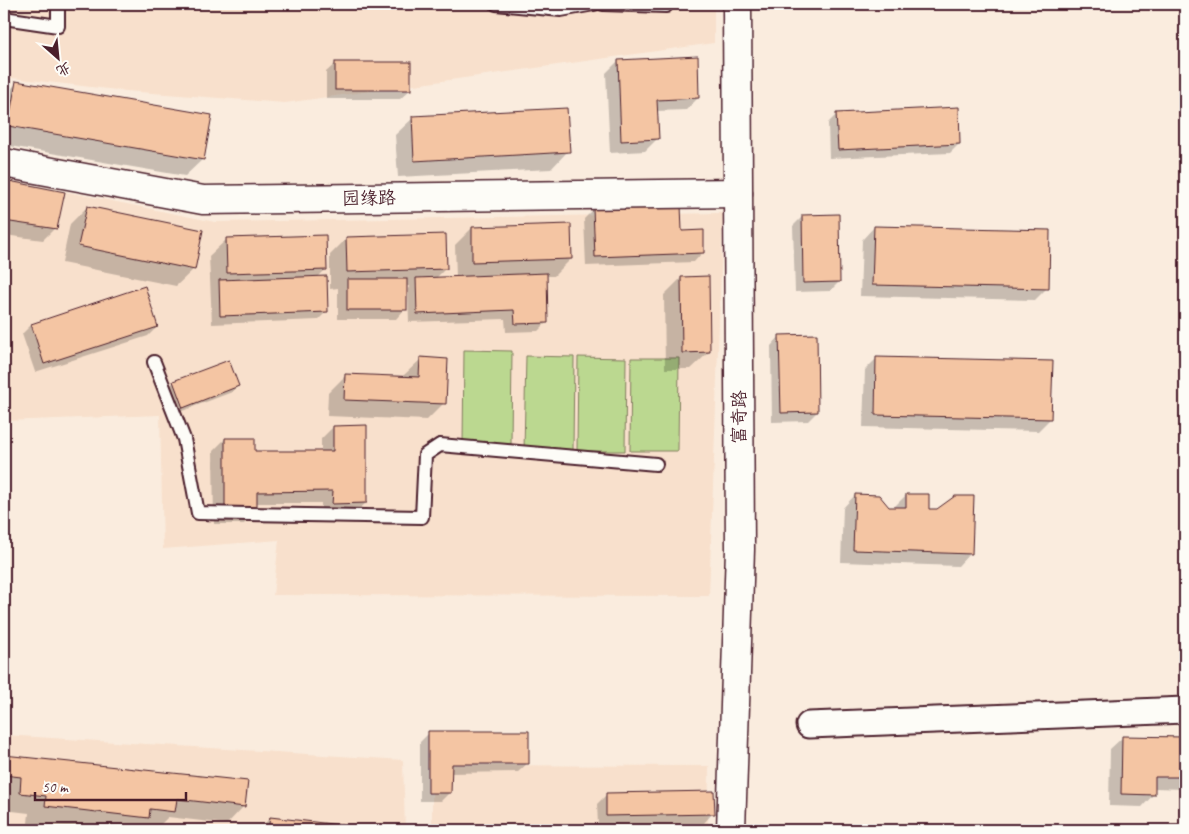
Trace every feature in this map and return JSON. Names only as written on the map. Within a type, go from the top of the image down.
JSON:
[{"type":"street","name":"富奇路","points":[[731,830],[740,549],[737,4]]},
{"type":"street","name":"园缘路","points":[[4,163],[203,200],[738,193]]},
{"type":"street","points":[[808,725],[1185,710]]},
{"type":"lane","points":[[4,18],[58,26],[58,4]]},
{"type":"lane","points":[[496,4],[561,10],[594,4]]},
{"type":"lane","points":[[603,4],[666,6]]},
{"type":"lane","points":[[154,362],[184,439],[198,513],[422,517],[425,455],[440,445],[656,464]]},
{"type":"shaded area","points":[[4,4],[714,4],[714,43],[285,103],[126,91],[4,77]]},
{"type":"shaded area","points":[[4,179],[215,222],[723,213],[709,596],[273,595],[279,540],[163,549],[160,415],[4,421]]},
{"type":"shaded area","points":[[4,735],[403,760],[405,830],[4,830]]},
{"type":"shaded area","points":[[432,765],[709,766],[708,830],[432,830]]},
{"type":"green space","points":[[464,350],[512,351],[511,444],[463,444]]},
{"type":"green space","points":[[526,356],[574,357],[573,450],[524,450]]},
{"type":"green space","points":[[578,357],[626,358],[625,451],[577,451]]},
{"type":"green space","points":[[631,358],[679,358],[678,451],[630,451]]},
{"type":"building","points":[[698,56],[699,98],[657,100],[659,139],[621,141],[618,60]]},
{"type":"building","points":[[335,62],[411,62],[411,90],[335,90]]},
{"type":"building","points":[[16,81],[212,115],[204,160],[8,126]]},
{"type":"building","points":[[959,107],[960,144],[838,150],[836,113]]},
{"type":"building","points":[[567,108],[570,152],[414,161],[412,116]]},
{"type":"building","points":[[4,180],[65,192],[57,229],[4,221]]},
{"type":"building","points":[[681,205],[682,231],[704,230],[704,253],[595,257],[593,209]]},
{"type":"building","points":[[87,206],[203,230],[195,270],[78,246]]},
{"type":"building","points":[[839,214],[840,282],[803,283],[802,215]]},
{"type":"building","points":[[571,224],[572,259],[472,262],[472,227]]},
{"type":"building","points":[[874,226],[1050,230],[1049,289],[872,285]]},
{"type":"building","points":[[446,234],[447,269],[347,272],[346,237]]},
{"type":"building","points":[[326,235],[327,270],[227,273],[226,238]]},
{"type":"building","points":[[547,273],[548,323],[515,324],[514,310],[417,314],[416,278]]},
{"type":"building","points":[[327,276],[328,312],[220,316],[219,280]]},
{"type":"building","points":[[709,276],[710,352],[682,353],[681,277]]},
{"type":"building","points":[[347,279],[407,279],[407,310],[347,310]]},
{"type":"building","points":[[145,286],[158,327],[44,364],[31,324]]},
{"type":"building","points":[[817,334],[818,412],[781,413],[779,335]]},
{"type":"building","points":[[420,357],[448,359],[446,404],[344,400],[345,374],[419,377]]},
{"type":"building","points":[[876,357],[1053,361],[1051,419],[875,415]]},
{"type":"building","points":[[229,360],[239,386],[183,408],[173,381]]},
{"type":"building","points":[[367,425],[367,503],[332,504],[333,491],[257,492],[257,512],[225,513],[225,438],[255,438],[255,451],[333,451],[333,426]]},
{"type":"building","points":[[855,494],[879,495],[889,507],[906,507],[906,494],[929,494],[929,509],[937,509],[955,496],[974,496],[972,554],[853,550]]},
{"type":"building","points":[[428,731],[529,731],[529,764],[452,764],[451,793],[428,793]]},
{"type":"building","points":[[1122,736],[1185,737],[1185,777],[1155,777],[1155,795],[1121,794]]},
{"type":"building","points":[[4,755],[248,781],[245,807],[177,799],[175,812],[150,809],[149,818],[45,806],[46,796],[20,793],[21,777],[4,775]]},
{"type":"building","points":[[714,791],[715,814],[606,816],[606,793]]},
{"type":"building","points":[[270,817],[358,827],[358,830],[268,830]]}]
